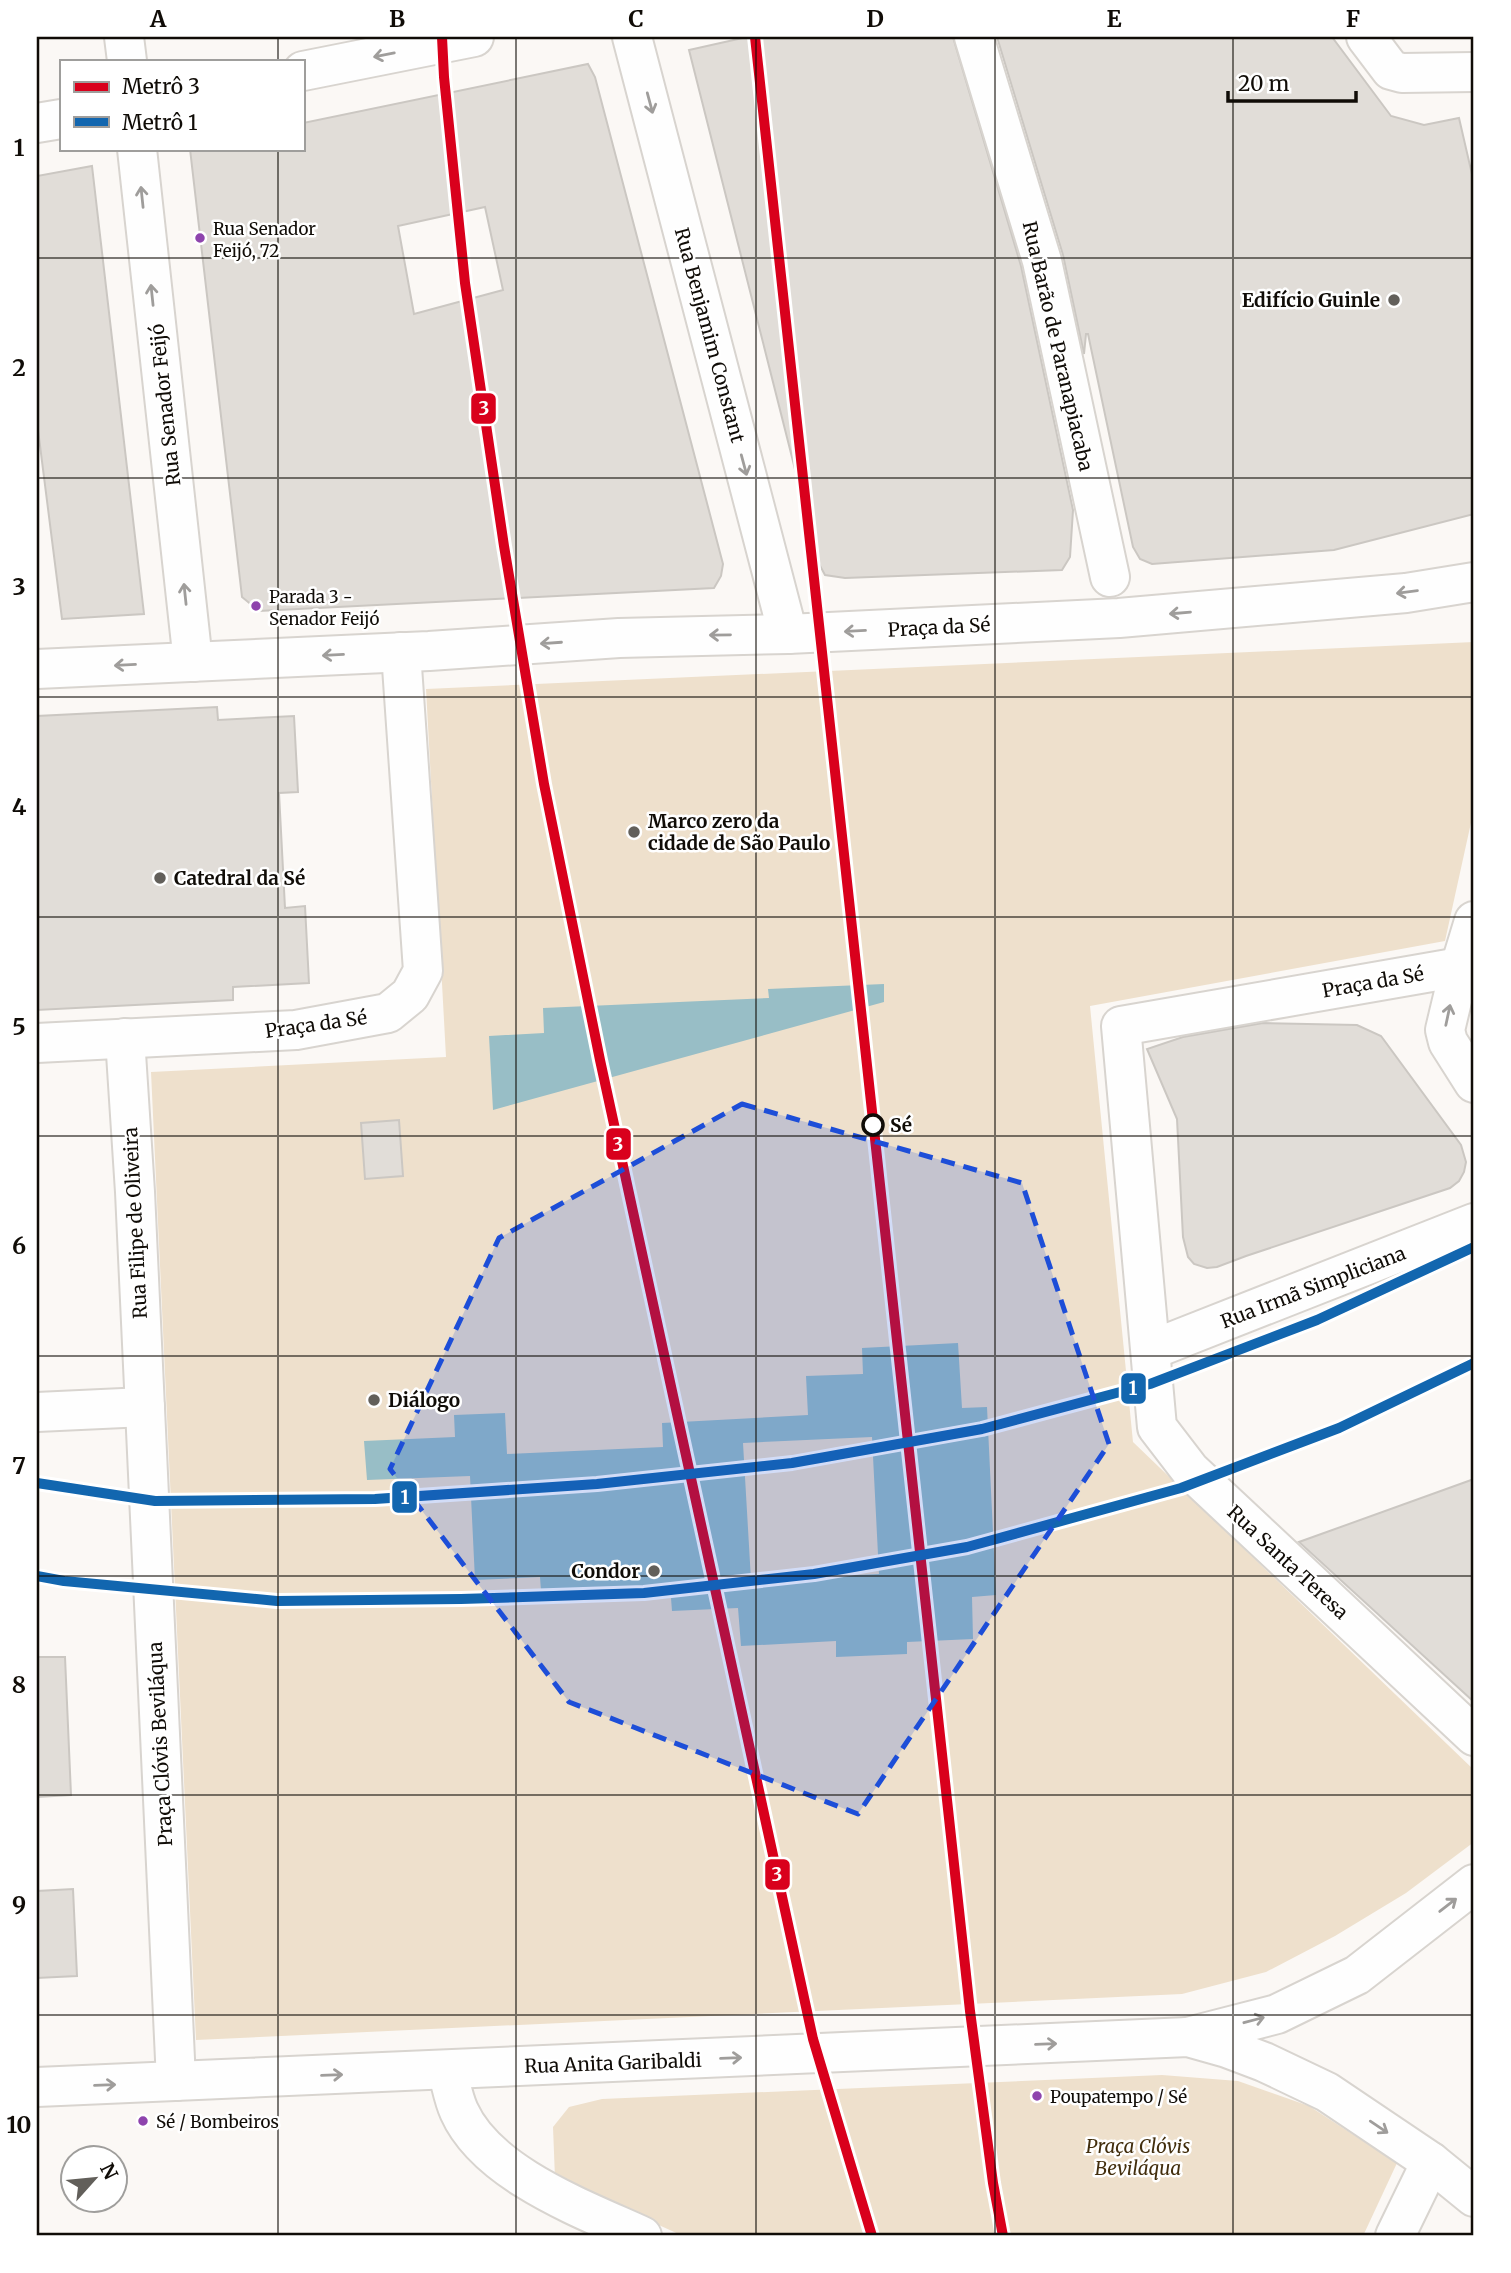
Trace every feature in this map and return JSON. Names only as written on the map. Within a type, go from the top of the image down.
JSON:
[{"type":"street","points":[[124,37],[127,60]]},
{"type":"street","points":[[304,71],[474,37]]},
{"type":"street","name":"Rua Benjamim Constant","points":[[632,37],[788,634]]},
{"type":"street","name":"Rua Barão de Paranapiacaba","points":[[974,37],[1042,261],[1110,577]]},
{"type":"street","points":[[1366,37],[1391,69],[1402,73],[1474,72]]},
{"type":"street","points":[[37,123],[60,118]]},
{"type":"street","name":"Rua Senador Feijó","points":[[137,150],[193,662]]},
{"type":"street","name":"Praça da Sé","points":[[37,669],[401,652],[619,638],[788,634],[1119,618],[1406,593],[1474,582]]},
{"type":"street","name":"Praça da Sé","points":[[37,1043],[296,1030],[388,1013],[410,995],[423,971],[401,652]]},
{"type":"street","points":[[1474,920],[1467,966],[1445,1030],[1454,1052],[1474,1083]]},
{"type":"street","name":"Praça da Sé","points":[[1121,1026],[1467,966]]},
{"type":"street","name":"Rua Santa Teresa","points":[[1121,1026],[1157,1426],[1190,1471],[1474,1736]]},
{"type":"street","name":"Rua Filipe de Oliveira","points":[[125,1038],[145,1407]]},
{"type":"street","name":"Rua Irmã Simpliciana","points":[[1151,1350],[1474,1223]]},
{"type":"street","points":[[37,1412],[145,1407]]},
{"type":"street","name":"Praça Clóvis Beviláqua","points":[[145,1407],[176,2081]]},
{"type":"street","points":[[1188,2037],[1277,2014],[1357,1975],[1474,1884]]},
{"type":"street","points":[[1188,2037],[1264,2062],[1327,2092],[1430,2162],[1474,2197]]},
{"type":"street","name":"Rua Anita Garibaldi","points":[[37,2087],[1188,2037]]},
{"type":"street","points":[[447,2070],[460,2112],[487,2151],[538,2188],[642,2236]]},
{"type":"street","points":[[1395,2236],[1430,2162]]},
{"type":"highlighted area","points":[[742,1104],[1022,1183],[1109,1444],[858,1814],[569,1702],[390,1469],[499,1238]]},
{"type":"green space","points":[[1474,642],[1474,809],[1445,941],[1090,1006],[1133,1442],[1474,1770],[1474,1842],[1406,1893],[1335,1936],[1266,1972],[1182,1994],[196,2040],[151,1072],[446,1057],[426,689]]},
{"type":"green space","name":"Praça Clóvis Beviláqua","points":[[1162,2075],[1238,2081],[1309,2106],[1397,2163],[1363,2236],[683,2236],[555,2178],[553,2127],[569,2107],[602,2099]]},
{"type":"water","points":[[884,984],[884,1002],[493,1110],[489,1036],[544,1033],[543,1008],[769,998],[768,989]]},
{"type":"water","points":[[958,1343],[962,1408],[987,1407],[996,1595],[972,1597],[973,1639],[907,1642],[907,1654],[836,1657],[836,1641],[741,1646],[738,1608],[672,1611],[671,1598],[542,1604],[540,1577],[475,1580],[470,1476],[367,1480],[364,1441],[455,1437],[454,1415],[505,1413],[507,1454],[663,1447],[662,1423],[808,1415],[806,1376],[863,1374],[862,1348]],"holes":[[[872,1437],[879,1574],[751,1580],[743,1443]]]},
{"type":"building","points":[[747,37],[953,37],[1021,266],[1073,510],[1070,557],[1062,570],[845,578],[825,575],[819,564],[689,50]]},
{"type":"building","points":[[997,37],[1332,37],[1391,116],[1424,125],[1459,118],[1474,183],[1474,514],[1334,550],[1152,564],[1140,559],[1133,547],[1088,334],[1084,354],[1063,255]]},
{"type":"building","points":[[588,64],[595,77],[723,564],[721,576],[714,588],[259,611],[242,597],[190,150],[304,150],[304,123]],"holes":[[[485,207],[503,290],[414,314],[398,226]]]},
{"type":"building","points":[[92,166],[144,614],[62,619],[37,422],[37,176]]},
{"type":"building","name":"Catedral da Sé","points":[[217,707],[218,720],[294,716],[298,792],[279,793],[285,908],[305,906],[309,983],[233,987],[233,1000],[37,1010],[37,716]]},
{"type":"building","points":[[1263,1023],[1357,1025],[1381,1036],[1461,1145],[1466,1162],[1459,1181],[1450,1188],[1217,1267],[1207,1268],[1194,1264],[1188,1257],[1183,1237],[1177,1119],[1147,1049],[1183,1037]]},
{"type":"building","points":[[399,1120],[403,1176],[365,1179],[361,1123]]},
{"type":"building","points":[[1474,1479],[1474,1702],[1299,1542]]},
{"type":"building","points":[[37,1657],[65,1657],[71,1795],[37,1797]]},
{"type":"building","points":[[73,1889],[77,1976],[37,1978],[37,1891]]},
{"type":"metro line","name":"3","points":[[442,37],[465,283],[504,546],[544,784],[600,1060],[813,2039],[872,2236]]},
{"type":"metro line","name":"3","points":[[755,37],[970,2011],[993,2183],[1003,2236]]},
{"type":"metro line","name":"1","points":[[37,1483],[155,1501],[375,1499],[597,1484],[792,1463],[982,1429],[1150,1384],[1317,1320],[1474,1247]]},
{"type":"metro line","name":"1","points":[[37,1576],[64,1581],[277,1601],[644,1593],[814,1574],[967,1547],[1181,1488],[1339,1428],[1474,1363]]},
{"type":"place","name":"Rua Senador Feijó, 72","points":[[200,238]]},
{"type":"place","name":"Edifício Guinle","points":[[1394,300]]},
{"type":"place","name":"Parada 3 - Senador Feijó","points":[[256,606]]},
{"type":"place","name":"Marco zero da cidade de São Paulo","points":[[634,832]]},
{"type":"place","name":"Catedral da Sé","points":[[160,878]]},
{"type":"place","name":"Sé","points":[[873,1125]]},
{"type":"place","name":"Diálogo","points":[[374,1400]]},
{"type":"place","name":"Condor","points":[[654,1571]]},
{"type":"place","name":"Poupatempo / Sé","points":[[1037,2096]]},
{"type":"place","name":"Sé / Bombeiros","points":[[143,2121]]}]
